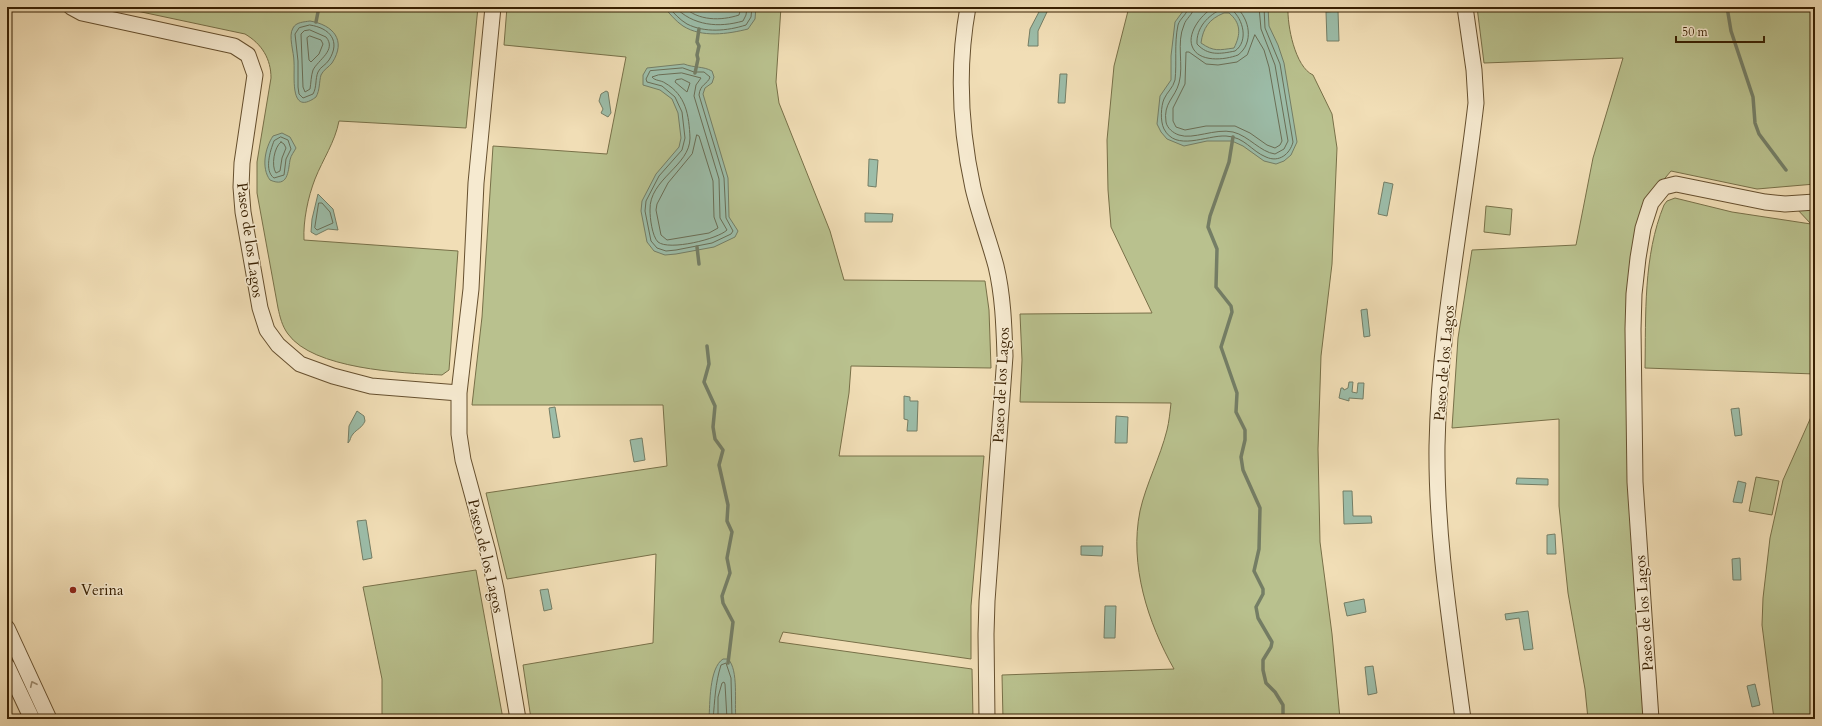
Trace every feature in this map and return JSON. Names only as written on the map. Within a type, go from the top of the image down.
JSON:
[{"type":"street","name":"Paseo de los Lagos","points":[[71,7],[82,14],[234,46],[248,55],[256,75],[242,163],[241,186],[243,212],[260,308],[267,330],[278,345],[300,364],[352,382],[371,386],[459,393]]},
{"type":"street","name":"Paseo de los Lagos","points":[[493,7],[476,183],[471,289],[459,393],[459,434],[463,460],[488,552],[518,719]]},
{"type":"street","name":"Paseo de los Lagos","points":[[968,7],[962,64],[961,92],[966,151],[973,189],[996,268],[1004,320],[1005,349],[987,601],[988,719]]},
{"type":"street","name":"Paseo de los Lagos","points":[[1463,719],[1442,557],[1438,500],[1437,446],[1440,378],[1447,315],[1476,103],[1474,70],[1465,7]]},
{"type":"street","name":"Paseo de los Lagos","points":[[1651,719],[1635,482],[1633,328],[1638,258],[1647,215],[1651,203],[1664,187],[1676,184],[1765,202],[1785,204],[1815,202]]},
{"type":"street","points":[[7,628],[49,719]]},
{"type":"street","points":[[7,666],[32,719]]},
{"type":"shaded area","points":[[118,7],[478,7],[466,128],[339,121],[332,143],[312,186],[306,209],[304,225],[304,240],[458,251],[449,370],[442,375],[404,373],[359,367],[337,362],[317,355],[300,346],[288,334],[280,318],[257,193],[257,162],[271,78],[271,71],[267,58],[261,47],[245,34]]},
{"type":"shaded area","points":[[507,7],[781,7],[776,82],[779,103],[830,231],[844,280],[985,281],[989,310],[991,368],[851,366],[849,393],[839,456],[984,456],[971,606],[971,659],[783,632],[779,642],[972,669],[973,719],[531,719],[523,665],[653,643],[656,554],[507,579],[486,493],[667,466],[663,405],[472,405],[482,317],[493,146],[607,154],[626,57],[504,45]]},
{"type":"shaded area","points":[[1129,7],[1288,7],[1289,24],[1293,45],[1297,55],[1301,64],[1313,75],[1332,114],[1337,148],[1332,264],[1321,356],[1318,449],[1320,542],[1332,634],[1340,719],[1003,719],[1002,675],[1174,669],[1156,632],[1149,613],[1139,573],[1137,552],[1137,531],[1140,511],[1164,440],[1171,403],[1020,402],[1022,360],[1020,314],[1152,313],[1111,227],[1108,190],[1107,140],[1114,66]]},
{"type":"shaded area","points":[[1477,7],[1815,7],[1815,184],[1757,189],[1671,171],[1655,190],[1634,255],[1649,719],[1588,719],[1585,689],[1568,593],[1559,506],[1559,419],[1452,428],[1458,338],[1472,250],[1576,245],[1593,158],[1623,58],[1484,63]]},
{"type":"shaded area","points":[[1675,198],[1732,212],[1811,224],[1796,208],[1815,207],[1815,374],[1645,368],[1647,286],[1652,245],[1657,224],[1664,205],[1667,201]]},
{"type":"shaded area","points":[[1486,206],[1512,209],[1510,235],[1484,232]]},
{"type":"shaded area","points":[[1815,408],[1815,719],[1774,719],[1762,625],[1763,598],[1770,538],[1783,480]]},
{"type":"shaded area","points":[[1756,477],[1779,481],[1772,515],[1749,511]]},
{"type":"shaded area","points":[[476,570],[503,719],[382,719],[382,679],[363,587]]},
{"type":"water","points":[[663,7],[756,7],[755,19],[748,29],[707,34],[690,30],[683,26],[677,22]]},
{"type":"water","points":[[1186,7],[1268,7],[1269,26],[1278,45],[1284,63],[1297,142],[1291,155],[1284,161],[1276,164],[1264,161],[1243,146],[1232,141],[1207,141],[1184,146],[1167,139],[1161,132],[1157,124],[1160,96],[1171,80],[1171,56],[1175,22]],"holes":[[[1229,13],[1236,21],[1239,29],[1238,38],[1234,48],[1217,50],[1201,43],[1205,28],[1211,21],[1219,15]]]},
{"type":"water","points":[[1040,10],[1047,12],[1038,31],[1038,46],[1028,46],[1030,29]]},
{"type":"water","points":[[1338,11],[1339,41],[1327,41],[1326,12]]},
{"type":"water","points":[[310,21],[325,26],[331,30],[338,41],[338,47],[332,63],[321,75],[316,97],[307,102],[301,102],[297,98],[295,92],[294,58],[291,35],[294,26]]},
{"type":"water","points":[[684,64],[709,69],[712,71],[714,77],[712,83],[705,88],[703,94],[728,178],[729,217],[738,231],[735,237],[714,247],[665,255],[654,251],[647,242],[641,211],[642,201],[656,174],[679,147],[681,138],[678,113],[672,99],[660,90],[643,85],[643,75],[647,68]]},
{"type":"water","points":[[1060,74],[1067,74],[1065,103],[1058,103]]},
{"type":"water","points":[[606,91],[608,92],[611,113],[608,117],[601,113],[603,109],[599,101],[601,94]]},
{"type":"water","points":[[282,133],[290,137],[296,148],[290,158],[286,178],[280,182],[276,182],[270,180],[267,175],[265,158],[268,146],[273,136]]},
{"type":"water","points":[[869,159],[878,160],[876,187],[868,186]]},
{"type":"water","points":[[1384,182],[1393,184],[1387,216],[1378,214]]},
{"type":"water","points":[[318,194],[333,209],[338,230],[328,229],[316,235],[311,232],[312,219]]},
{"type":"water","points":[[865,213],[893,214],[892,222],[865,222]]},
{"type":"water","points":[[1367,309],[1370,336],[1364,337],[1361,310]]},
{"type":"water","points":[[1349,382],[1353,382],[1352,392],[1357,393],[1358,383],[1364,383],[1363,399],[1349,398],[1349,401],[1339,398],[1341,388],[1344,390],[1348,388]]},
{"type":"water","points":[[904,396],[910,397],[910,401],[918,401],[917,431],[907,431],[908,420],[904,419]]},
{"type":"water","points":[[555,407],[560,437],[553,438],[549,408]]},
{"type":"water","points":[[1739,408],[1742,435],[1735,436],[1731,409]]},
{"type":"water","points":[[357,411],[364,416],[365,421],[352,435],[348,443],[349,426]]},
{"type":"water","points":[[1116,416],[1128,417],[1127,443],[1115,443]]},
{"type":"water","points":[[642,438],[645,460],[634,462],[630,440]]},
{"type":"water","points":[[1517,478],[1548,479],[1548,485],[1516,484]]},
{"type":"water","points":[[1738,481],[1746,483],[1742,503],[1733,502]]},
{"type":"water","points":[[1343,491],[1352,491],[1353,516],[1371,516],[1372,523],[1344,524]]},
{"type":"water","points":[[366,520],[372,558],[363,560],[357,521]]},
{"type":"water","points":[[1555,534],[1556,554],[1547,554],[1547,535]]},
{"type":"water","points":[[1081,546],[1103,546],[1102,556],[1081,555]]},
{"type":"water","points":[[1740,558],[1741,580],[1733,580],[1732,559]]},
{"type":"water","points":[[548,589],[552,609],[544,611],[540,590]]},
{"type":"water","points":[[1364,599],[1366,612],[1347,616],[1344,603]]},
{"type":"water","points":[[1105,606],[1116,606],[1115,638],[1104,638]]},
{"type":"water","points":[[1528,611],[1533,649],[1524,650],[1519,618],[1506,620],[1505,614]]},
{"type":"water","points":[[723,659],[728,659],[734,671],[736,719],[709,719],[710,696],[713,678],[718,664]]},
{"type":"water","points":[[1373,666],[1377,693],[1368,695],[1365,667]]},
{"type":"water","points":[[1755,684],[1760,705],[1752,707],[1747,686]]},
{"type":"waterway","points":[[316,22],[319,7]]},
{"type":"waterway","points":[[1727,7],[1731,31],[1753,97],[1755,123],[1759,134],[1786,170]]},
{"type":"waterway","points":[[695,73],[698,59],[697,55],[699,46],[697,42],[699,29]]},
{"type":"waterway","points":[[1233,137],[1229,162],[1210,216],[1208,227],[1217,249],[1216,287],[1231,306],[1232,312],[1221,347],[1237,393],[1236,412],[1245,430],[1245,440],[1241,457],[1243,470],[1260,508],[1259,549],[1254,571],[1263,589],[1263,594],[1256,607],[1258,618],[1272,642],[1271,647],[1263,660],[1263,670],[1266,683],[1275,692],[1283,705],[1283,719]]},
{"type":"waterway","points":[[697,247],[699,264]]},
{"type":"waterway","points":[[707,346],[709,364],[704,382],[715,406],[713,427],[715,439],[723,450],[719,465],[728,505],[727,521],[732,532],[727,558],[730,573],[722,596],[723,603],[733,622],[728,663]]},
{"type":"place","name":"Verina","points":[[73,590]]}]
